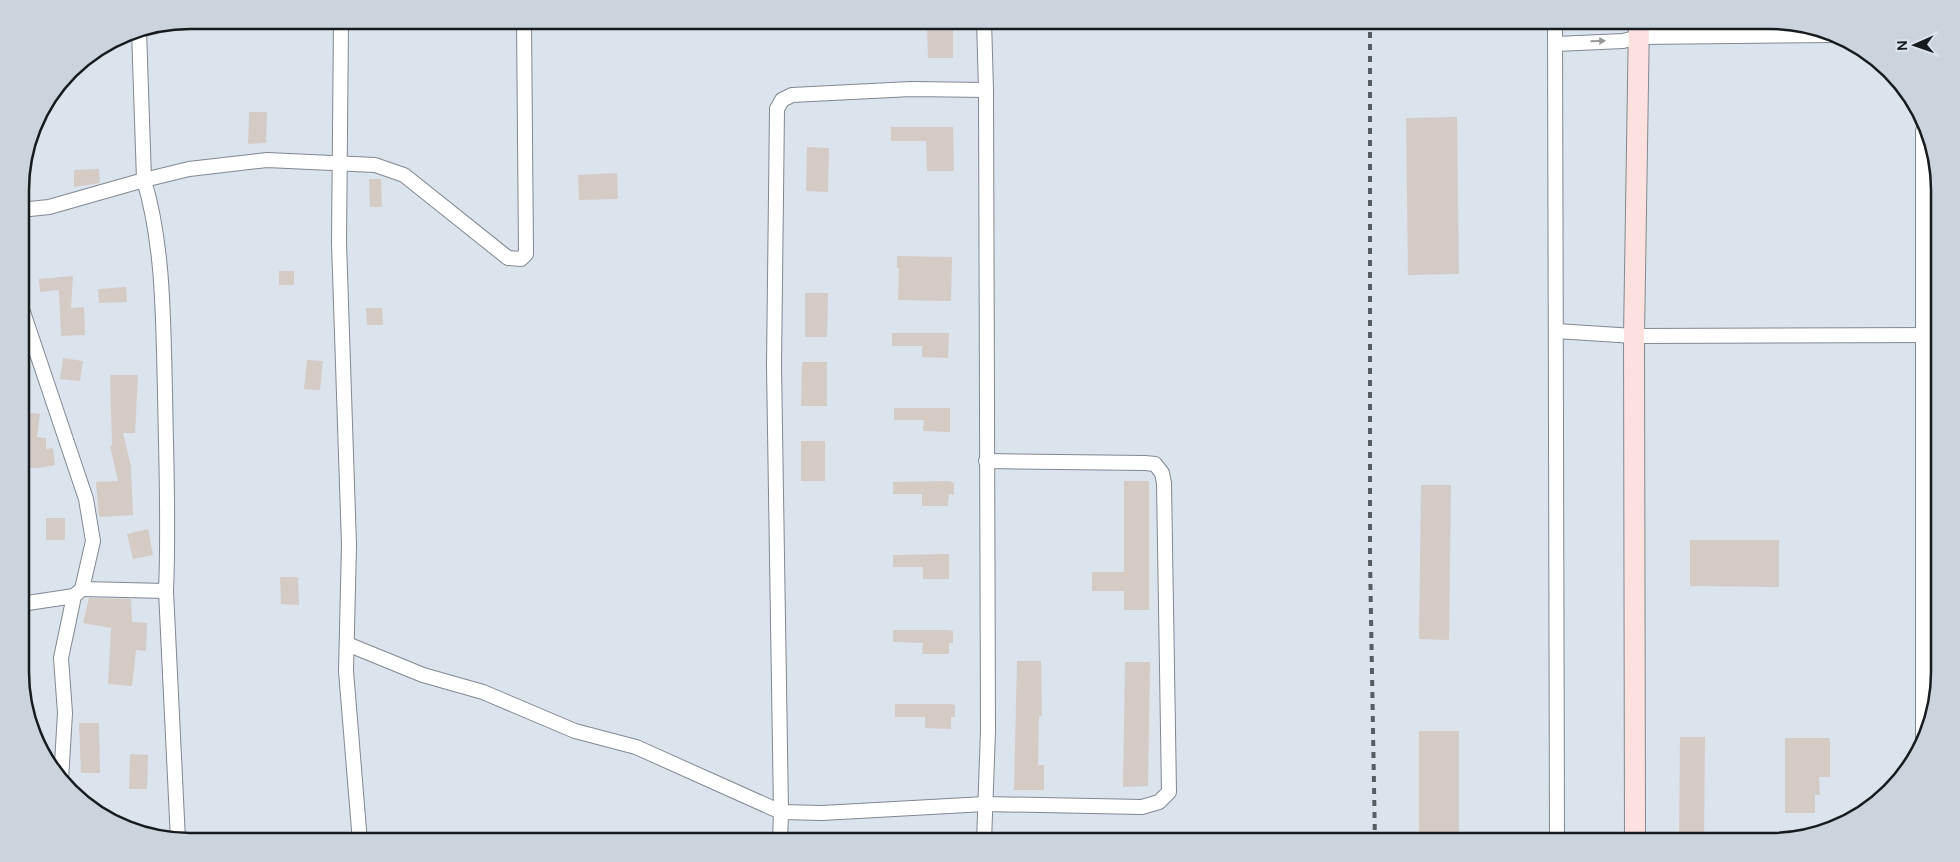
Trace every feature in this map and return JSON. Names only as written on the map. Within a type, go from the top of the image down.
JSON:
[{"type":"street","points":[[341,29],[339,276],[349,544],[346,671],[359,833]]},
{"type":"street","points":[[29,209],[49,207],[189,169],[267,160],[340,162],[375,166],[404,175],[508,258],[521,259],[526,254],[524,29]]},
{"type":"street","points":[[984,29],[988,731],[984,833]]},
{"type":"street","points":[[1555,29],[1557,833]]},
{"type":"street","points":[[1556,44],[1623,41],[1638,29]]},
{"type":"street","points":[[1635,833],[1634,336],[1639,29]]},
{"type":"street","points":[[1672,29],[1806,33]]},
{"type":"street","points":[[139,37],[144,180],[153,217],[160,266],[168,520],[166,591],[178,833]]},
{"type":"street","points":[[780,833],[774,366],[776,109],[782,100],[792,95],[911,89],[986,90]]},
{"type":"street","points":[[1923,139],[1923,724]]},
{"type":"street","points":[[29,330],[86,499],[93,541],[61,658],[65,713],[62,769]]},
{"type":"street","points":[[1556,331],[1634,336],[1931,335]]},
{"type":"street","points":[[347,644],[423,675],[483,692],[575,731],[636,747],[781,812],[822,813],[985,804],[1142,807],[1159,802],[1168,792],[1164,493],[1162,473],[1155,464],[1145,463],[986,462]]},
{"type":"street","points":[[29,602],[78,592],[166,591]]},
{"type":"building","points":[[927,29],[953,29],[953,58],[928,58]]},
{"type":"building","points":[[249,112],[267,112],[266,143],[248,144]]},
{"type":"building","points":[[1457,117],[1459,274],[1408,275],[1406,118]]},
{"type":"building","points":[[891,127],[953,127],[954,171],[927,171],[926,141],[891,141]]},
{"type":"building","points":[[807,147],[829,148],[828,192],[806,191]]},
{"type":"building","points":[[99,169],[100,183],[74,187],[74,170]]},
{"type":"building","points":[[617,173],[618,199],[579,200],[578,175]]},
{"type":"building","points":[[369,179],[381,179],[382,207],[370,207]]},
{"type":"building","points":[[897,256],[952,257],[951,301],[898,300],[899,268],[897,268]]},
{"type":"building","points":[[279,271],[294,271],[294,285],[279,285]]},
{"type":"building","points":[[73,276],[71,308],[84,307],[85,335],[61,336],[59,290],[40,292],[39,279]]},
{"type":"building","points":[[126,287],[127,302],[99,303],[98,289]]},
{"type":"building","points":[[805,293],[828,293],[827,337],[805,337]]},
{"type":"building","points":[[366,308],[382,308],[383,325],[367,325]]},
{"type":"building","points":[[892,333],[949,333],[948,358],[922,357],[922,346],[892,346]]},
{"type":"building","points":[[63,358],[83,361],[80,381],[60,379]]},
{"type":"building","points":[[307,360],[323,361],[320,390],[304,389]]},
{"type":"building","points":[[802,362],[827,362],[827,406],[801,406]]},
{"type":"building","points":[[110,375],[138,375],[135,433],[123,433],[131,466],[133,515],[99,517],[96,482],[118,481],[110,446],[112,445]]},
{"type":"building","points":[[894,408],[950,408],[950,432],[923,431],[924,420],[894,420]]},
{"type":"building","points":[[29,413],[40,414],[37,437],[46,438],[46,449],[53,448],[55,465],[29,467]]},
{"type":"building","points":[[801,441],[825,441],[825,481],[801,481]]},
{"type":"building","points":[[949,481],[954,483],[954,495],[949,494],[948,506],[922,506],[922,494],[893,494],[893,482]]},
{"type":"building","points":[[1124,481],[1149,481],[1149,610],[1124,610],[1124,591],[1092,591],[1092,572],[1124,572]]},
{"type":"building","points":[[1421,485],[1451,485],[1449,640],[1419,639]]},
{"type":"building","points":[[46,518],[65,518],[65,540],[46,540]]},
{"type":"building","points":[[148,529],[153,555],[133,559],[127,534]]},
{"type":"building","points":[[1690,540],[1779,540],[1779,587],[1690,586]]},
{"type":"building","points":[[949,554],[949,579],[923,579],[923,567],[893,567],[893,555]]},
{"type":"building","points":[[280,577],[298,577],[299,605],[281,604]]},
{"type":"building","points":[[89,598],[131,599],[132,622],[147,623],[146,651],[136,650],[132,686],[108,684],[111,628],[83,623]]},
{"type":"building","points":[[893,630],[949,630],[953,631],[953,643],[949,643],[949,654],[922,654],[923,643],[893,642]]},
{"type":"building","points":[[1017,661],[1041,661],[1042,716],[1039,716],[1038,765],[1044,765],[1044,790],[1014,790]]},
{"type":"building","points":[[1125,662],[1150,662],[1148,786],[1123,787]]},
{"type":"building","points":[[895,704],[951,704],[955,705],[955,717],[951,717],[951,729],[925,728],[925,717],[895,717]]},
{"type":"building","points":[[79,723],[99,723],[100,773],[81,773]]},
{"type":"building","points":[[1419,731],[1459,731],[1459,833],[1419,833]]},
{"type":"building","points":[[1680,737],[1705,737],[1704,833],[1679,833]]},
{"type":"building","points":[[1785,738],[1830,738],[1830,777],[1819,777],[1820,795],[1815,795],[1815,813],[1785,813]]},
{"type":"building","points":[[130,754],[148,755],[147,789],[129,789]]},
{"type":"railway","points":[[1370,29],[1370,559],[1375,833]]}]
